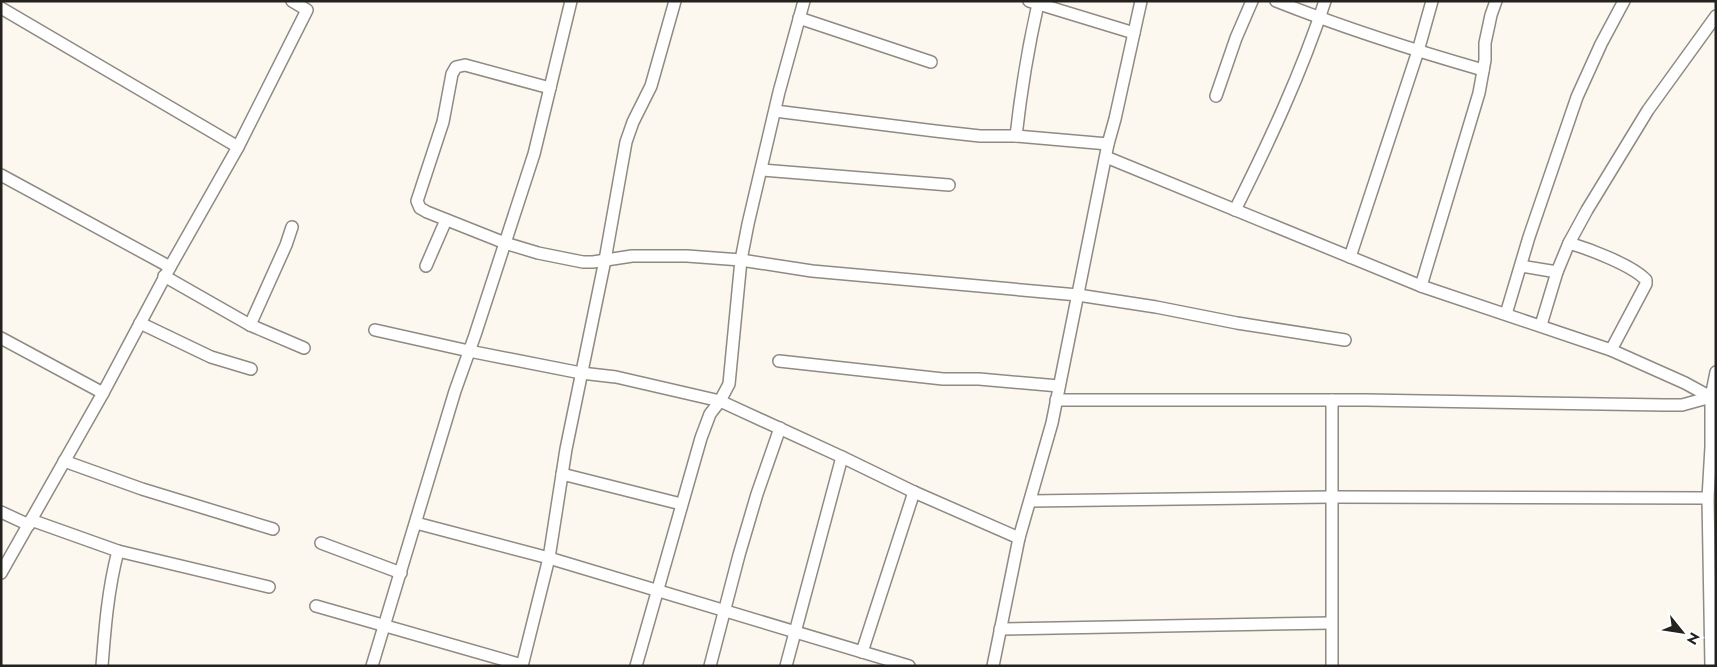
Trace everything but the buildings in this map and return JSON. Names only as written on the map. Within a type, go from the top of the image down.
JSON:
[{"type":"street","points":[[1,573],[103,393],[167,272],[238,147],[307,10],[292,1]]},
{"type":"street","points":[[372,666],[455,390],[534,154],[571,1]]},
{"type":"street","points":[[316,606],[522,666],[549,558],[562,474],[581,373],[606,260],[626,142],[633,122],[651,86],[675,1]]},
{"type":"street","points":[[636,666],[705,424],[726,391],[730,376],[742,260],[775,111],[804,1]]},
{"type":"street","points":[[992,666],[1020,538],[1052,423],[1108,144],[1141,1]]},
{"type":"street","points":[[1216,96],[1236,38],[1252,1]]},
{"type":"street","points":[[1276,1],[1319,18],[1483,70]]},
{"type":"street","points":[[1235,210],[1286,103],[1306,56],[1325,1]]},
{"type":"street","points":[[1350,257],[1418,50],[1432,1]]},
{"type":"street","points":[[1421,286],[1479,92],[1485,60],[1485,43],[1496,1]]},
{"type":"street","points":[[1506,314],[1529,237],[1577,97],[1601,44],[1624,1]]},
{"type":"street","points":[[1016,136],[1034,3],[1134,33]]},
{"type":"street","points":[[1,8],[238,147]]},
{"type":"street","points":[[1541,325],[1557,272],[1569,243],[1587,210],[1648,110],[1716,16]]},
{"type":"street","points":[[799,18],[931,62]]},
{"type":"street","points":[[550,88],[465,65],[454,69],[443,122],[417,204],[420,208],[504,243],[538,253],[578,261],[593,262],[632,256],[687,256],[742,260],[812,271],[1078,295],[1345,340]]},
{"type":"street","points":[[775,111],[980,136],[1016,136],[1108,144]]},
{"type":"street","points":[[1106,157],[1421,286],[1611,350],[1685,383],[1714,399]]},
{"type":"street","points":[[761,170],[948,185]]},
{"type":"street","points":[[1,175],[167,272],[250,325],[304,348]]},
{"type":"street","points":[[426,266],[446,220]]},
{"type":"street","points":[[250,325],[279,262],[292,227]]},
{"type":"street","points":[[1569,243],[1621,264],[1646,280],[1646,284],[1611,350]]},
{"type":"street","points":[[1521,266],[1557,272]]},
{"type":"street","points":[[140,323],[211,357],[251,369]]},
{"type":"street","points":[[375,330],[581,373],[616,377],[720,401],[914,492],[1020,538]]},
{"type":"street","points":[[1,338],[103,393]]},
{"type":"street","points":[[779,361],[943,379],[1059,386]]},
{"type":"street","points":[[1711,666],[1713,624],[1708,498],[1716,372]]},
{"type":"street","points":[[1056,400],[1332,400],[1664,405],[1714,399]]},
{"type":"street","points":[[1332,400],[1332,666]]},
{"type":"street","points":[[710,666],[757,494],[780,428]]},
{"type":"street","points":[[786,666],[842,457]]},
{"type":"street","points":[[64,461],[142,489],[273,529]]},
{"type":"street","points":[[562,474],[681,504]]},
{"type":"street","points":[[862,652],[914,492]]},
{"type":"street","points":[[1030,501],[1331,497],[1708,498]]},
{"type":"street","points":[[1,512],[118,551],[269,587]]},
{"type":"street","points":[[416,523],[549,558],[909,666]]},
{"type":"street","points":[[321,543],[401,573]]},
{"type":"street","points":[[102,666],[106,611],[118,551]]},
{"type":"street","points":[[1000,628],[1331,623]]}]
